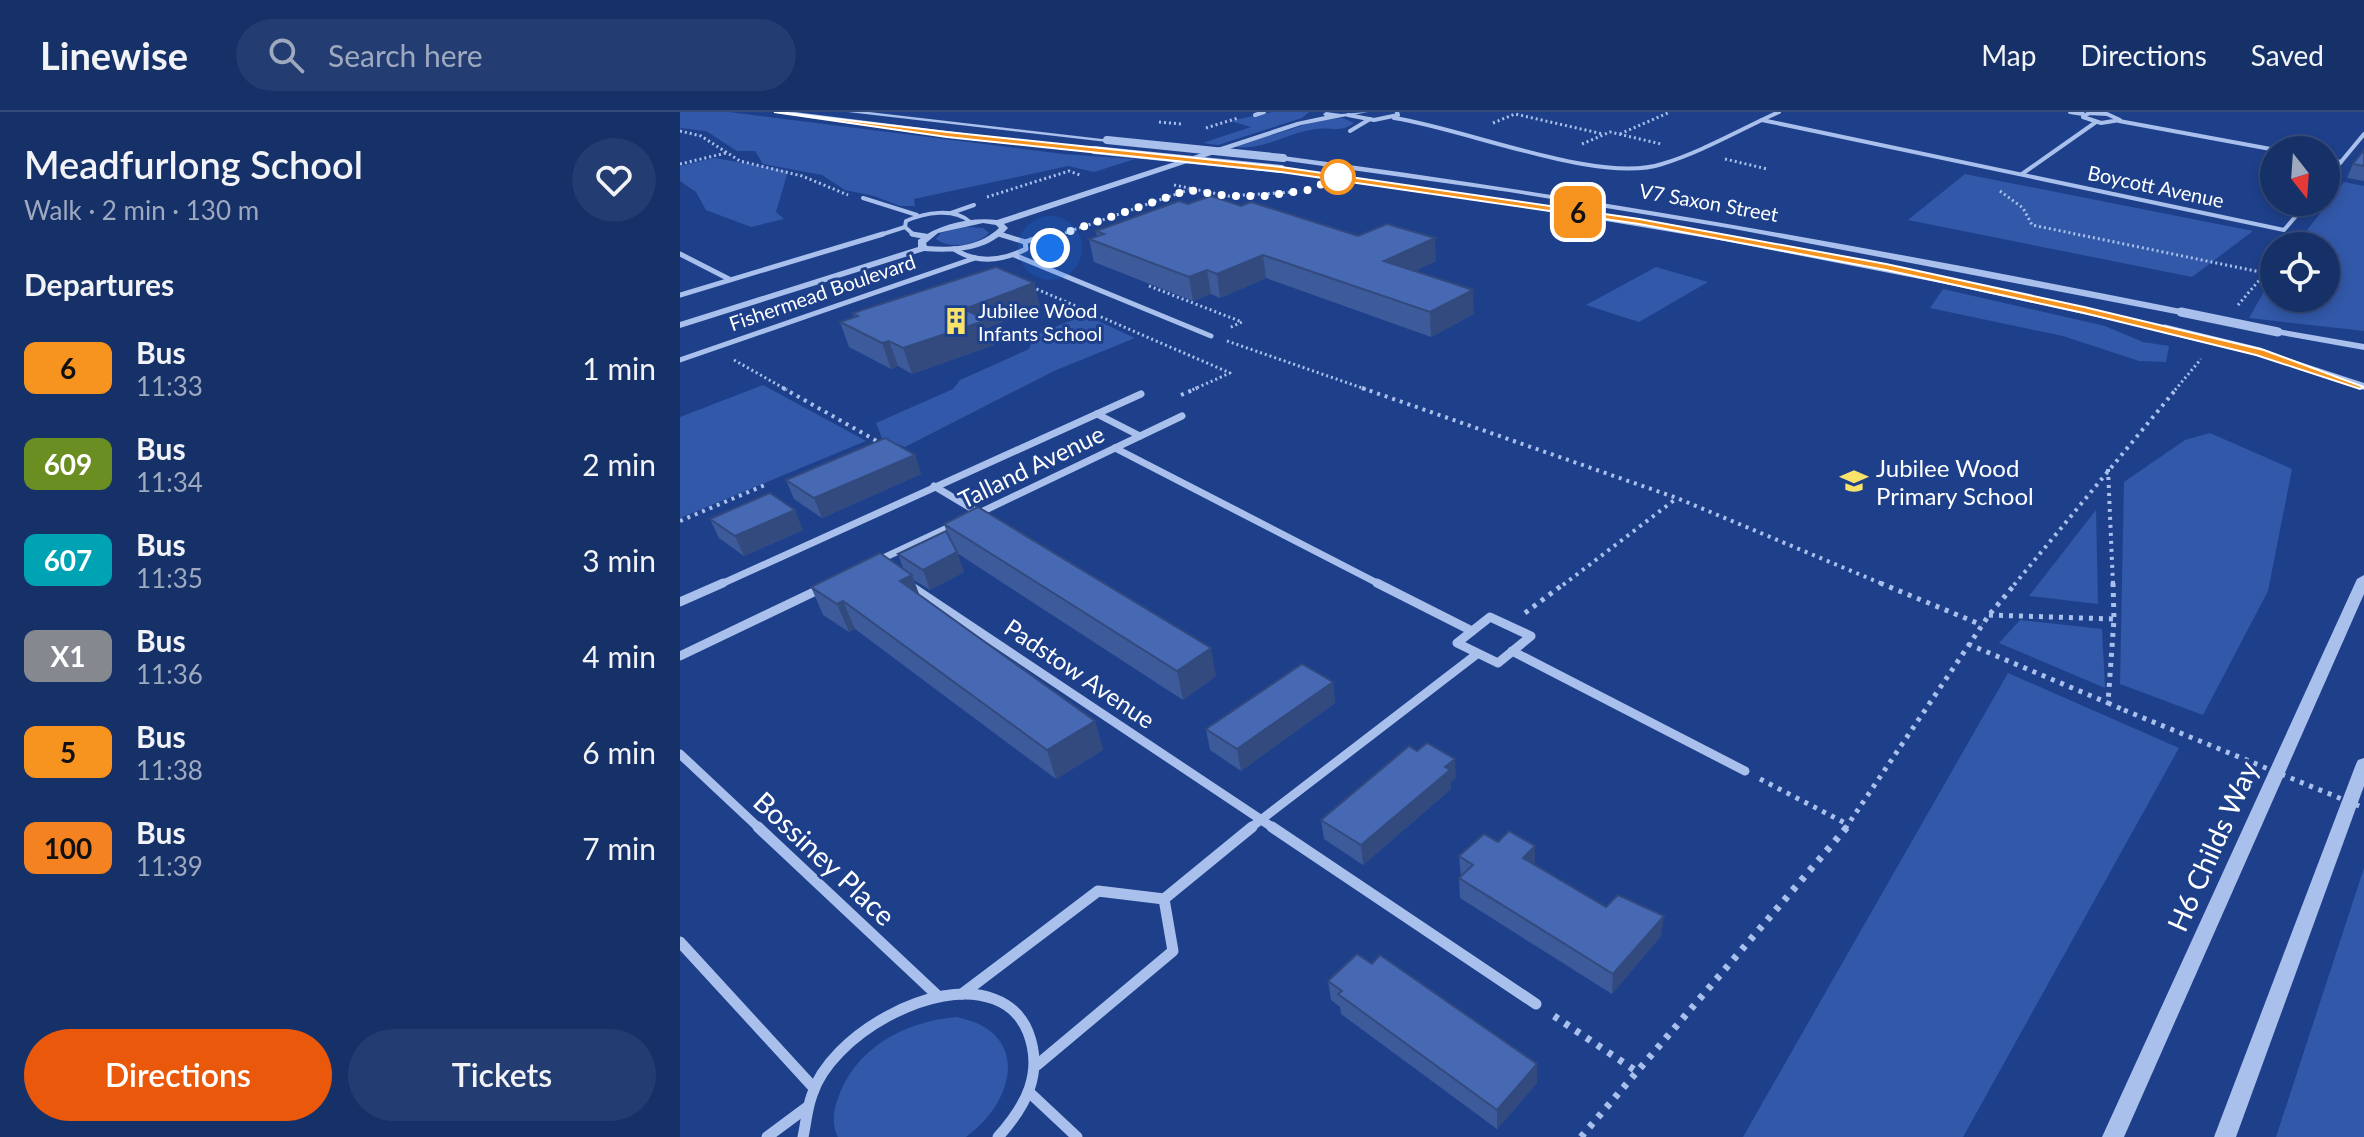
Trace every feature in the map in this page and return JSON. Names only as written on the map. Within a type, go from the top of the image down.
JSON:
[{"type":"street","name":"V7 Saxon Street","points":[[778,112],[947,135],[1281,169],[1639,221],[1886,267],[2165,329],[2260,352],[2364,387]]},
{"type":"street","name":"V7 Saxon Street","points":[[851,112],[1467,181],[1898,254],[2364,347]]},
{"type":"street","points":[[1255,115],[1264,112]]},
{"type":"street","points":[[1299,123],[1322,112],[1333,116]]},
{"type":"street","points":[[1394,118],[1398,112]]},
{"type":"street","points":[[1299,123],[1348,115],[1394,118],[1610,168],[1661,165],[1779,112]]},
{"type":"street","points":[[2070,112],[2108,113],[2118,117],[2119,121]]},
{"type":"street","points":[[2083,114],[2084,119],[2096,122],[2119,121],[2260,147]]},
{"type":"street","points":[[1350,131],[1368,116]]},
{"type":"street","name":"Boycott Avenue","points":[[1762,120],[2284,230],[2296,216]]},
{"type":"street","name":"Boycott Avenue","points":[[2022,174],[2096,122]]},
{"type":"street","name":"Fishermead Boulevard","points":[[923,248],[921,242],[925,236],[944,228],[970,222],[998,223],[1299,123]]},
{"type":"street","points":[[2341,162],[2364,134]]},
{"type":"street","points":[[863,198],[918,216]]},
{"type":"street","points":[[950,214],[974,205]]},
{"type":"street","points":[[925,236],[914,235],[905,227],[906,221],[918,216],[950,214],[967,218],[970,222]]},
{"type":"street","points":[[998,223],[1004,228],[999,234],[1025,242],[1048,234]]},
{"type":"street","name":"Fishermead Boulevard","points":[[680,295],[905,227]]},
{"type":"street","name":"Fishermead Boulevard","points":[[680,325],[923,248],[954,249],[974,245],[999,234]]},
{"type":"street","points":[[954,249],[975,258],[1014,255],[1026,249],[1025,242]]},
{"type":"street","points":[[680,254],[729,279]]},
{"type":"street","points":[[1014,255],[1211,336]]},
{"type":"street","name":"Fishermead Boulevard","points":[[680,360],[975,258]]},
{"type":"street","name":"Talland Avenue","points":[[680,602],[1141,394]]},
{"type":"street","points":[[1097,414],[1140,436]]},
{"type":"street","name":"Talland Avenue","points":[[887,571],[875,562],[1182,416]]},
{"type":"street","points":[[1115,448],[1472,631]]},
{"type":"street","points":[[934,486],[979,513]]},
{"type":"street","name":"H6 Childs Way","points":[[2113,1137],[2364,579]]},
{"type":"street","name":"Padstow Avenue","points":[[900,580],[1536,1004]]},
{"type":"street","points":[[680,656],[833,582]]},
{"type":"street","points":[[1490,617],[1531,636],[1498,663],[1457,643],[1472,631],[1490,617]]},
{"type":"street","points":[[1512,651],[1745,771]]},
{"type":"street","points":[[962,994],[1098,891],[1164,899],[1261,820],[1477,654]]},
{"type":"street","name":"Bossiney Place","points":[[680,754],[938,996]]},
{"type":"street","points":[[2225,1137],[2364,764]]},
{"type":"street","points":[[1037,1065],[1173,951],[1164,899]]},
{"type":"street","points":[[680,942],[813,1087]]},
{"type":"street","points":[[803,1137],[806,1108],[813,1087],[835,1055],[865,1027],[901,1007],[938,996],[962,994],[993,999],[1019,1013],[1034,1036],[1037,1065],[1030,1093],[1012,1122],[998,1137]]},
{"type":"street","points":[[1030,1093],[1077,1137]]},
{"type":"street","points":[[767,1137],[806,1108]]},
{"type":"path","points":[[1619,134],[1670,112]]},
{"type":"path","points":[[1464,134],[1513,113],[1604,135]]},
{"type":"path","points":[[680,131],[696,133],[736,160],[770,171],[797,174],[863,198]]},
{"type":"path","points":[[680,164],[727,152]]},
{"type":"path","points":[[2022,174],[1999,190],[2018,203],[2029,215],[2032,225],[2260,272]]},
{"type":"path","points":[[1163,181],[1188,190],[1246,197],[1297,192]]},
{"type":"path","points":[[1056,236],[1188,190]]},
{"type":"path","points":[[2230,317],[2260,280]]},
{"type":"path","points":[[1020,282],[1230,373],[1174,399]]},
{"type":"path","points":[[1140,283],[1242,322],[1179,349]]},
{"type":"path","points":[[1211,336],[1677,498],[1982,625]]},
{"type":"path","points":[[713,348],[891,449]]},
{"type":"path","points":[[1581,1137],[1849,825],[1989,615],[2203,357]]},
{"type":"path","points":[[2108,468],[2114,619],[2108,703]]},
{"type":"path","points":[[680,521],[765,485]]},
{"type":"path","points":[[1508,625],[1677,498]]},
{"type":"path","points":[[1989,615],[2114,619]]},
{"type":"path","points":[[1968,644],[2364,808]]},
{"type":"path","points":[[1745,771],[1849,825]]},
{"type":"path","points":[[1536,1004],[1636,1071]]},
{"type":"shaded area","points":[[680,112],[729,112],[1063,154],[1135,159],[1094,172],[1068,166],[914,199],[915,206],[900,206],[845,190],[822,175],[763,164],[755,151],[737,151],[706,131],[680,128]]},
{"type":"shaded area","points":[[1272,112],[1309,112],[1302,118],[1218,145],[1203,143],[1251,127],[1230,121]]},
{"type":"shaded area","points":[[1343,118],[1354,123],[1340,129],[1306,131],[1258,146],[1235,147],[1316,121]]},
{"type":"shaded area","points":[[715,158],[788,171],[776,212],[784,219],[751,227],[706,210],[696,192],[680,181],[680,166]]},
{"type":"shaded area","points":[[1965,174],[2253,231],[2192,277],[1908,220]]},
{"type":"shaded area","points":[[2344,182],[2364,186],[2364,331],[2249,318],[2260,299],[2260,312],[2340,312],[2340,232],[2306,232],[2318,216],[2340,216],[2340,187]]},
{"type":"shaded area","points":[[965,227],[983,228],[989,233],[978,241],[964,245],[936,239],[941,233]]},
{"type":"shaded area","points":[[1656,267],[1708,282],[1639,322],[1586,305]]},
{"type":"shaded area","points":[[1943,289],[2105,326],[2143,342],[2169,346],[2166,362],[2139,361],[2063,336],[1930,308]]},
{"type":"shaded area","points":[[1085,315],[1135,338],[1054,371],[905,447],[882,438],[876,423],[953,389],[960,380],[1029,349],[1035,335]]},
{"type":"shaded area","points":[[763,385],[866,441],[680,518],[680,417]]},
{"type":"shaded area","points":[[2210,433],[2292,469],[2268,591],[2203,715],[2120,684],[2124,482],[2185,440]]},
{"type":"shaded area","points":[[2096,510],[2098,604],[2029,596]]},
{"type":"shaded area","points":[[2020,620],[2102,629],[2105,688],[1999,643]]},
{"type":"shaded area","points":[[2008,673],[2179,748],[1963,1137],[1743,1137]]},
{"type":"shaded area","points":[[2364,868],[2364,1137],[2276,1137]]},
{"type":"shaded area","points":[[956,1017],[980,1025],[996,1037],[1005,1052],[1008,1069],[1005,1087],[983,1122],[966,1137],[838,1137],[834,1119],[837,1101],[855,1066],[868,1052],[900,1032]]},
{"type":"building","points":[[2364,150],[2364,166],[2353,164]]},
{"type":"building","points":[[1211,196],[1241,206],[1251,202],[1358,236],[1387,224],[1435,238],[1384,261],[1473,290],[1430,312],[1263,255],[1217,274],[1207,270],[1189,277],[1089,239],[1104,234],[1096,231],[1179,201],[1188,204]]},
{"type":"building","points":[[996,267],[1034,283],[964,309],[987,320],[903,348],[889,341],[882,343],[840,322],[858,316],[853,313]]},
{"type":"building","points":[[885,438],[915,455],[814,498],[786,480]]},
{"type":"building","points":[[770,493],[795,510],[735,536],[710,519]]},
{"type":"building","points":[[978,507],[1211,648],[1177,671],[944,524]]},
{"type":"building","points":[[946,531],[957,552],[923,570],[898,554]]},
{"type":"building","points":[[880,553],[912,575],[900,581],[1095,721],[1047,750],[843,601],[837,604],[811,587]]},
{"type":"building","points":[[1302,664],[1333,682],[1237,749],[1206,729]]},
{"type":"building","points":[[1427,743],[1455,759],[1445,767],[1450,770],[1361,845],[1321,820],[1409,746],[1417,751]]},
{"type":"building","points":[[1509,831],[1535,846],[1523,858],[1606,907],[1618,895],[1664,916],[1613,974],[1459,878],[1473,865],[1459,856],[1484,834],[1498,842]]},
{"type":"building","points":[[1357,954],[1372,964],[1380,955],[1537,1064],[1497,1110],[1338,994],[1342,991],[1328,981]]},
{"type":"bus line","name":"6","points":[[778,112],[947,135],[1281,169],[1639,221],[1886,267],[2084,310],[2260,352],[2364,387]]},
{"type":"place","name":"Jubilee Wood Infants School","points":[[956,321]]},
{"type":"place","name":"Jubilee Wood Primary School","points":[[1854,481]]},
{"type":"route","points":[[1050,248],[1056,236],[1188,190],[1228,196],[1264,196],[1308,190],[1338,177]]}]
